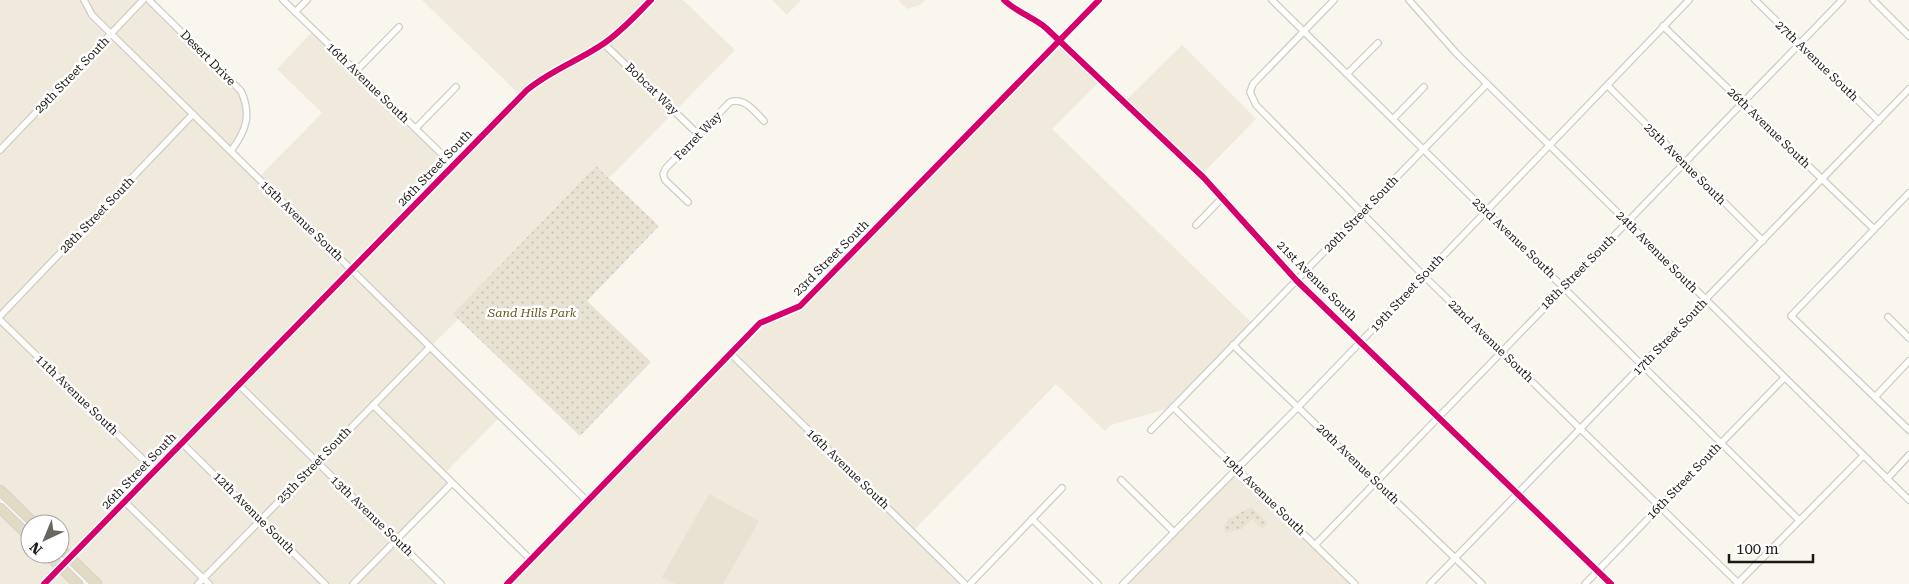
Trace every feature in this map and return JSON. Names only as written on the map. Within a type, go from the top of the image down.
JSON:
[{"type":"highway","points":[[0,490],[25,514]]},
{"type":"highway","points":[[0,508],[20,527]]},
{"type":"highway","points":[[70,557],[97,584]]},
{"type":"highway","points":[[57,564],[78,584]]},
{"type":"street","name":"15th Avenue South","points":[[84,0],[92,15],[111,34],[588,502]]},
{"type":"street","name":"29th Street South","points":[[0,150],[143,0]]},
{"type":"street","name":"Desert Drive","points":[[149,0],[241,91],[248,117],[241,138],[231,151]]},
{"type":"street","name":"16th Avenue South","points":[[283,0],[454,165]]},
{"type":"street","points":[[295,12],[307,0]]},
{"type":"street","name":"26th Street South","points":[[70,557],[537,81],[604,44],[651,0]]},
{"type":"street","name":"21st Avenue South","points":[[1004,0],[1018,12],[1033,18],[1060,41],[1223,197],[1297,281],[1611,584]]},
{"type":"street","name":"23rd Street South","points":[[507,584],[760,323],[800,306],[1099,0]]},
{"type":"street","name":"23rd Avenue South","points":[[1272,0],[1564,286],[1799,520]]},
{"type":"street","points":[[1303,31],[1334,0]]},
{"type":"street","name":"24th Avenue South","points":[[1409,0],[1457,54],[1909,500]]},
{"type":"street","name":"19th Street South","points":[[1123,584],[1298,407],[1485,210],[1608,86],[1689,0]]},
{"type":"street","name":"27th Avenue South","points":[[1755,0],[1879,121]]},
{"type":"street","name":"18th Street South","points":[[1315,545],[1842,0]]},
{"type":"street","points":[[1873,0],[1909,36]]},
{"type":"street","name":"26th Avenue South","points":[[1663,26],[1874,229]]},
{"type":"street","points":[[356,71],[399,27]]},
{"type":"street","name":"22nd Avenue South","points":[[1303,31],[1253,84],[1250,92],[1256,105],[1423,275],[1738,584]]},
{"type":"street","points":[[1347,74],[1378,43]]},
{"type":"street","name":"Bobcat Way","points":[[604,44],[699,135]]},
{"type":"street","name":"20th Street South","points":[[1151,430],[1487,84]]},
{"type":"street","name":"25th Avenue South","points":[[1608,86],[1763,241]]},
{"type":"street","points":[[1392,119],[1424,87]]},
{"type":"street","points":[[416,128],[456,88]]},
{"type":"street","name":"17th Street South","points":[[1430,584],[1706,301],[1909,89]]},
{"type":"street","name":"Ferret Way","points":[[688,202],[665,180],[666,168],[730,102],[737,100],[744,102],[764,121]]},
{"type":"street","name":"28th Street South","points":[[0,316],[193,114]]},
{"type":"street","points":[[1909,193],[1791,316],[1909,430]]},
{"type":"street","points":[[1196,225],[1223,197]]},
{"type":"street","points":[[1888,317],[1909,338]]},
{"type":"street","name":"11th Avenue South","points":[[0,320],[155,471]]},
{"type":"street","name":"20th Avenue South","points":[[1233,345],[1482,584]]},
{"type":"street","name":"25th Street South","points":[[198,584],[430,347]]},
{"type":"street","name":"16th Avenue South","points":[[731,354],[966,584]]},
{"type":"street","points":[[1875,397],[1909,362]]},
{"type":"street","name":"16th Street South","points":[[1585,584],[1784,378]]},
{"type":"street","name":"13th Avenue South","points":[[239,385],[441,584]]},
{"type":"street","points":[[373,405],[531,560]]},
{"type":"street","name":"19th Avenue South","points":[[1173,407],[1355,584]]},
{"type":"street","name":"12th Avenue South","points":[[182,443],[325,584]]},
{"type":"street","points":[[1738,584],[1863,456]]},
{"type":"street","points":[[1887,478],[1909,456]]},
{"type":"street","points":[[1121,480],[1174,532]]},
{"type":"street","points":[[352,584],[452,482]]},
{"type":"street","points":[[970,584],[1062,488]]},
{"type":"street","points":[[125,502],[209,584]]},
{"type":"street","points":[[1032,519],[1098,584]]},
{"type":"street","name":"26th Street South","points":[[44,584],[63,564]]},
{"type":"shaded area","points":[[0,0],[149,0],[241,91],[248,117],[231,151],[258,178],[322,113],[277,69],[314,30],[453,165],[521,96],[422,0],[683,0],[735,50],[609,178],[596,167],[454,314],[458,319],[430,347],[501,416],[444,474],[452,483],[397,539],[441,584],[97,584],[70,558],[70,514],[25,514],[0,490]]},
{"type":"shaded area","points":[[772,0],[801,0],[787,15]]},
{"type":"shaded area","points":[[898,0],[925,0],[920,5],[907,9]]},
{"type":"shaded area","points":[[1060,41],[1101,80],[1052,129],[1253,324],[1173,407],[1111,425],[1105,431],[1056,384],[912,532],[965,584],[507,584],[760,323],[800,306]]},
{"type":"shaded area","points":[[1182,45],[1256,119],[1201,175],[1124,102]]},
{"type":"shaded area","points":[[1236,469],[1355,584],[1123,584]]},
{"type":"shaded area","points":[[0,508],[20,527],[20,564],[57,564],[78,584],[0,584]]},
{"type":"green space","name":"Sand Hills Park","points":[[596,166],[659,226],[587,301],[651,362],[580,436],[453,314]]},
{"type":"green space","points":[[709,494],[759,521],[723,584],[675,584],[662,577]]},
{"type":"green space","points":[[1251,507],[1268,523],[1262,529],[1252,519],[1242,529],[1225,533],[1224,527],[1228,519]]},
{"type":"cycle path","points":[[44,584],[527,90],[545,77],[610,39],[651,0]]},
{"type":"cycle path","points":[[1004,0],[1046,28],[1204,178],[1297,281],[1611,584]]},
{"type":"cycle path","points":[[507,584],[760,323],[800,306],[1099,0]]}]
